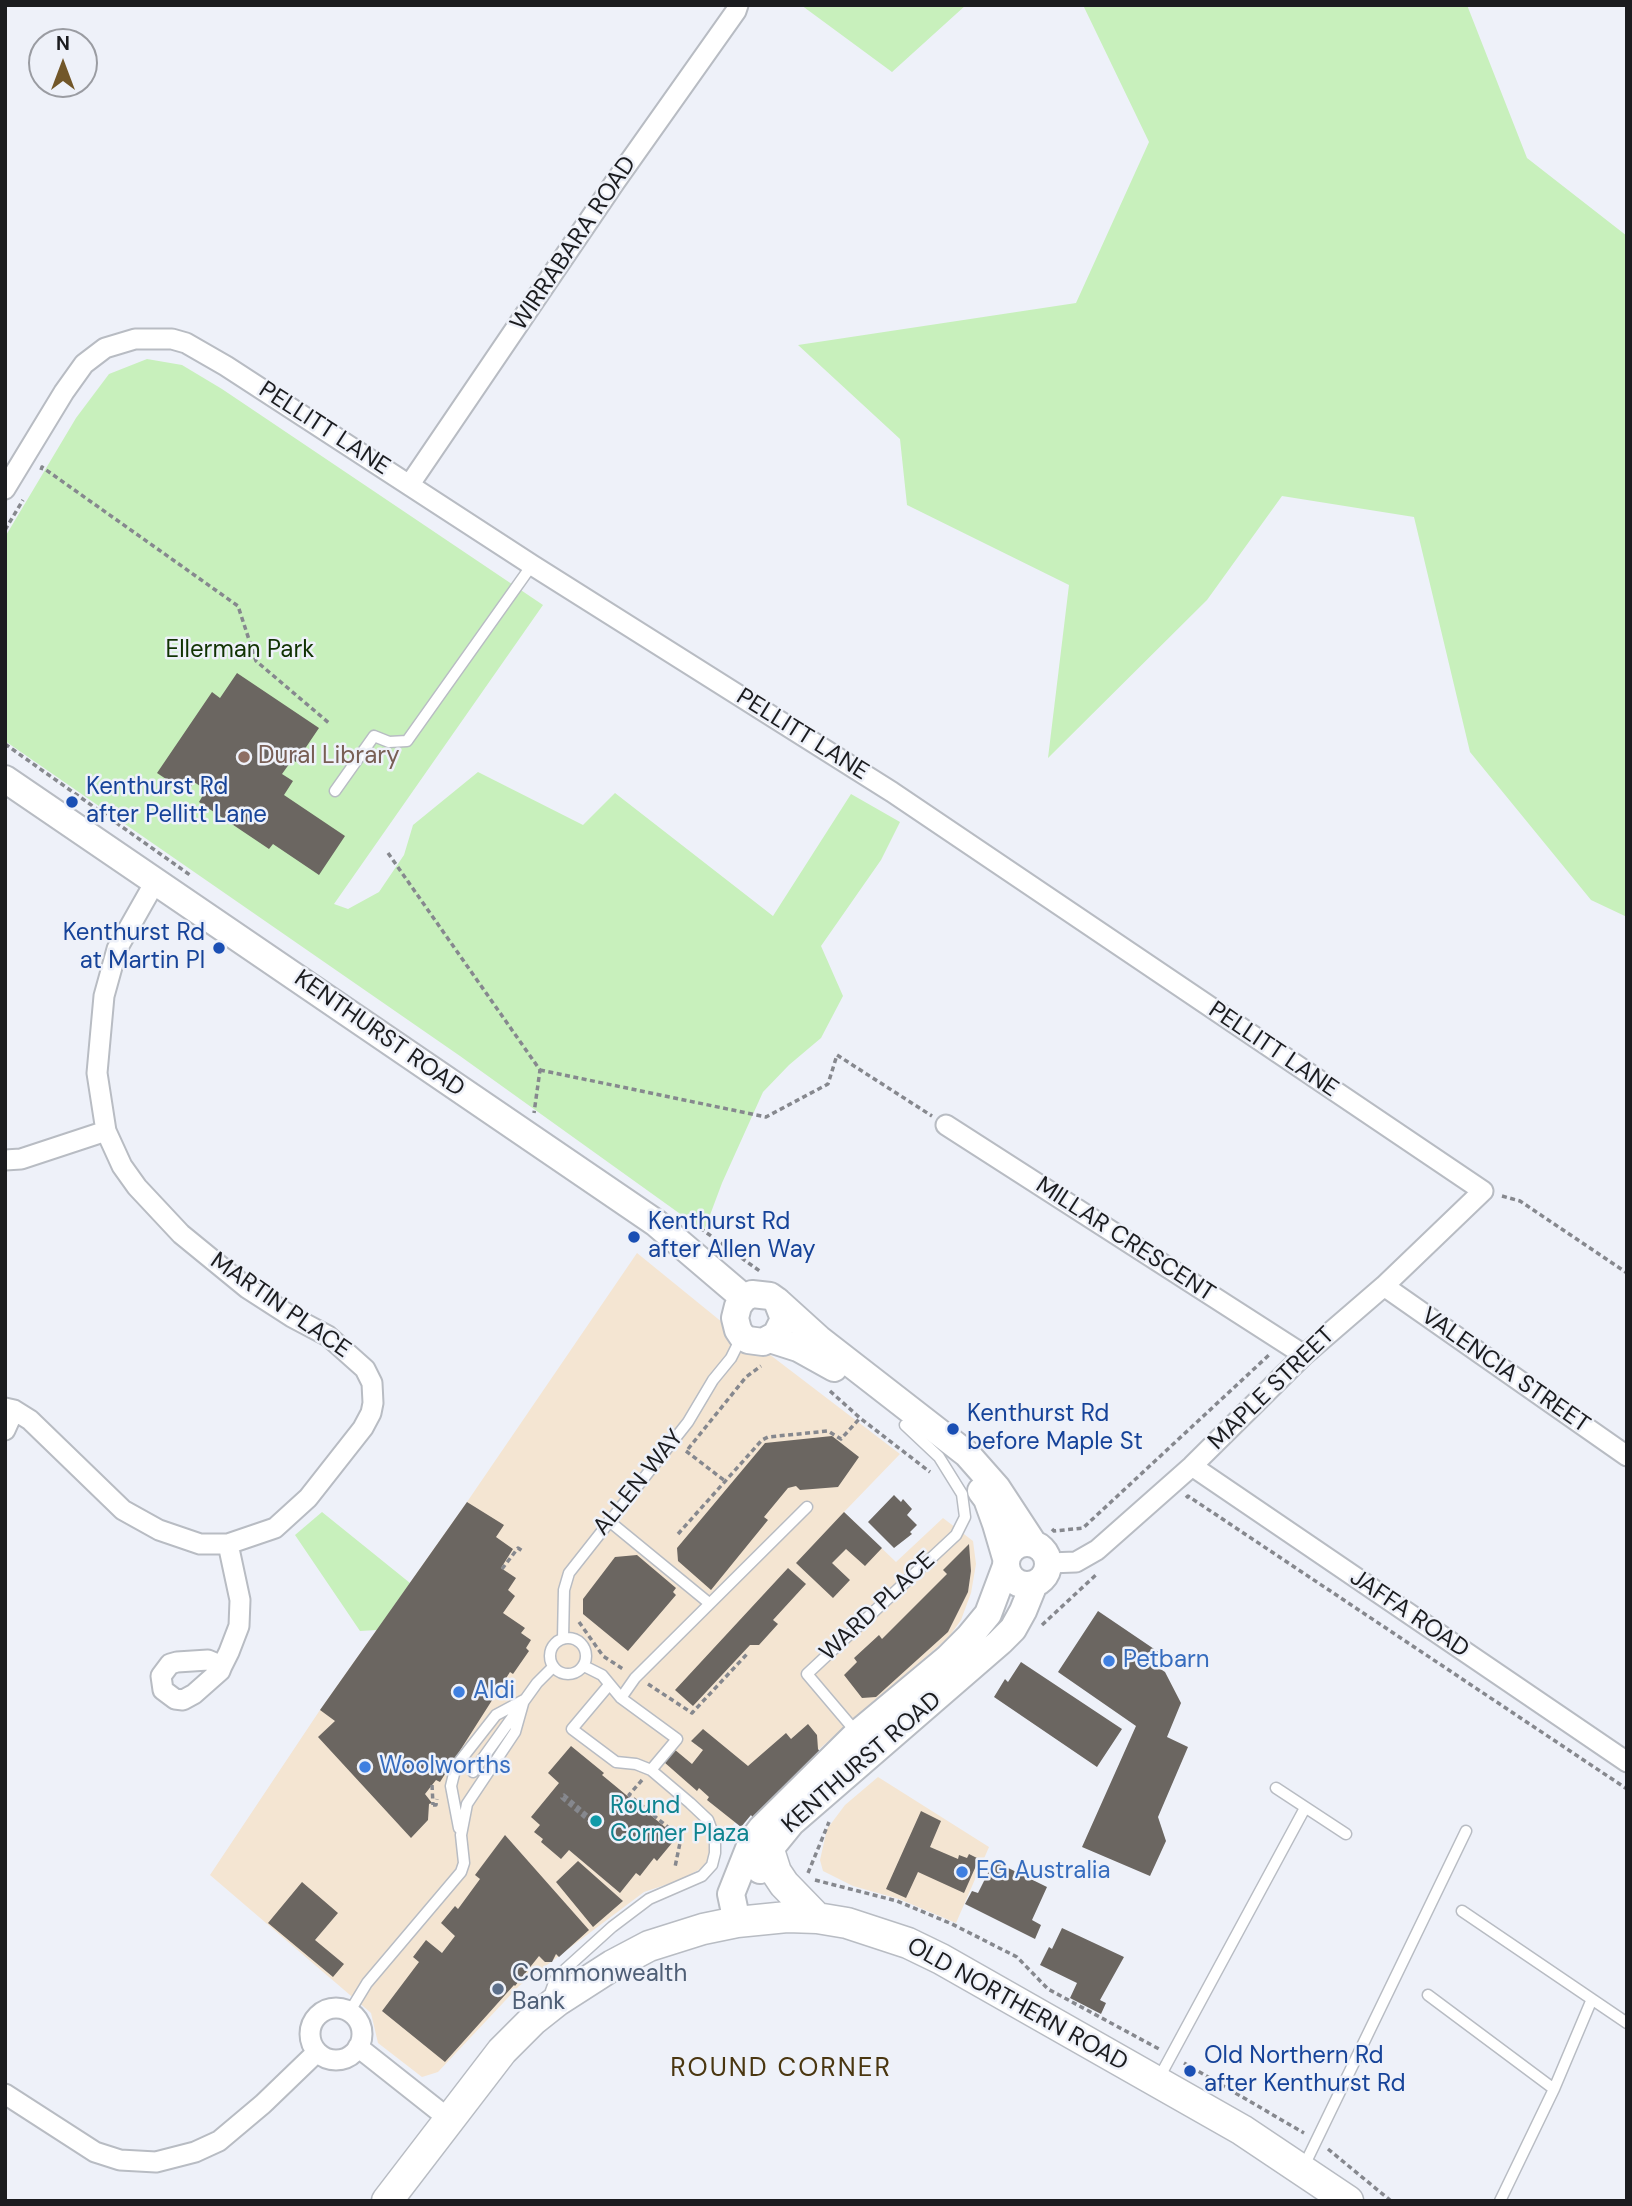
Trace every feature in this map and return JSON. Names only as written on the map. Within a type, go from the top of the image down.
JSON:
[{"type":"main road","name":"KENTHURST ROAD","points":[[5,779],[656,1223],[744,1298]]},
{"type":"main road","points":[[773,1290],[819,1339],[967,1454],[1042,1542],[1045,1576],[1034,1584],[1021,1585],[1015,1582],[1006,1562],[987,1499],[963,1470],[905,1424],[824,1360],[798,1348],[769,1350],[742,1336],[734,1318],[738,1306],[744,1298],[752,1294],[770,1296],[773,1290]]},
{"type":"main road","points":[[769,1350],[782,1328],[784,1319],[773,1290]]},
{"type":"main road","points":[[1006,1562],[1014,1547],[1026,1542],[1042,1542]]},
{"type":"main road","name":"KENTHURST ROAD","points":[[737,1922],[769,1850],[791,1823],[988,1614],[1006,1562]]},
{"type":"main road","name":"KENTHURST ROAD","points":[[737,1922],[731,1894],[752,1841],[770,1818],[1000,1642],[1013,1629],[1034,1584]]},
{"type":"main road","points":[[769,1850],[775,1871],[784,1884],[817,1918]]},
{"type":"main road","name":"OLD NORTHERN ROAD","points":[[387,2201],[502,2051],[557,2001],[613,1965],[649,1946],[702,1929],[787,1917],[847,1923],[879,1933],[941,1959],[1242,2130],[1348,2201]]},
{"type":"street","name":"WIRRABARA ROAD","points":[[410,484],[738,5]]},
{"type":"street","name":"PELLITT LANE","points":[[5,489],[84,364],[105,348],[135,339],[154,338],[186,343],[892,792],[1483,1191]]},
{"type":"street","name":"MARTIN PLACE","points":[[155,882],[117,949],[104,996],[97,1073],[106,1131],[122,1166],[181,1234],[247,1288],[328,1336],[365,1369],[372,1383],[371,1413],[308,1499],[275,1528],[228,1544]]},
{"type":"street","name":"MILLAR CRESCENT","points":[[946,1125],[1304,1355]]},
{"type":"street","points":[[5,1160],[21,1159],[106,1131]]},
{"type":"street","name":"MAPLE STREET","points":[[1042,1542],[1076,1562],[1097,1550],[1192,1466],[1304,1355],[1384,1286],[1483,1191]]},
{"type":"street","name":"VALENCIA STREET","points":[[1384,1286],[1627,1456]]},
{"type":"street","points":[[5,1430],[10,1409],[30,1420],[123,1510],[159,1530],[200,1544],[228,1544],[240,1600],[239,1626],[222,1666]]},
{"type":"street","name":"JAFFA ROAD","points":[[1192,1466],[1627,1762]]},
{"type":"street","points":[[342,2008],[350,2011],[361,2024],[362,2040],[353,2054],[331,2060],[317,2052],[310,2037],[313,2020],[326,2010],[342,2008]]},
{"type":"street","points":[[358,2047],[449,2119]]},
{"type":"street","points":[[5,2094],[95,2152],[120,2160],[156,2162],[195,2152],[219,2141],[263,2104],[317,2052]]},
{"type":"lane","points":[[335,791],[374,736],[389,742],[407,741],[532,565]]},
{"type":"lane","name":"ALLEN WAY","points":[[563,1639],[565,1582],[578,1559],[688,1422],[742,1336]]},
{"type":"lane","name":"WARD PLACE","points":[[866,1743],[807,1674],[956,1535],[965,1517],[962,1494],[940,1457],[905,1424]]},
{"type":"lane","points":[[621,1698],[635,1678],[807,1507]]},
{"type":"lane","points":[[609,1521],[709,1603]]},
{"type":"lane","points":[[563,1639],[575,1639],[584,1648],[586,1660],[574,1673],[562,1673],[553,1667],[551,1650],[563,1639]]},
{"type":"lane","points":[[584,1665],[597,1671],[621,1698],[677,1740],[651,1770]]},
{"type":"lane","points":[[473,1772],[537,1682],[553,1667]]},
{"type":"lane","points":[[557,2001],[551,1990],[555,1980],[612,1927],[649,1899],[702,1876],[712,1865],[715,1839],[708,1820],[651,1770],[636,1764],[616,1762],[572,1729],[609,1685]]},
{"type":"lane","points":[[350,2011],[367,1983],[461,1872],[464,1863],[451,1787],[453,1771],[496,1715],[524,1700]]},
{"type":"lane","points":[[461,1835],[464,1811],[470,1797],[515,1732],[524,1700]]},
{"type":"lane","points":[[1276,1788],[1346,1834]]},
{"type":"lane","points":[[1157,2081],[1305,1808]]},
{"type":"lane","points":[[1302,2169],[1466,1831]]},
{"type":"lane","points":[[1462,1911],[1627,2023]]},
{"type":"lane","points":[[1428,1995],[1554,2089]]},
{"type":"lane","points":[[1500,2201],[1554,2089],[1592,1999]]},
{"type":"path","points":[[42,467],[239,606],[256,661],[330,723]]},
{"type":"path","points":[[5,744],[196,879]]},
{"type":"path","points":[[388,853],[540,1070],[533,1118]]},
{"type":"path","points":[[540,1070],[766,1116],[828,1084],[837,1055],[946,1125]]},
{"type":"path","points":[[1483,1191],[1520,1201],[1627,1273]]},
{"type":"path","points":[[694,1224],[728,1246],[773,1290]]},
{"type":"path","points":[[1042,1542],[1054,1531],[1083,1528],[1283,1341]]},
{"type":"path","points":[[726,1481],[686,1451],[769,1350]]},
{"type":"path","points":[[829,1391],[935,1476]]},
{"type":"path","points":[[678,1534],[762,1440],[768,1437],[828,1431],[841,1439],[860,1418]]},
{"type":"path","points":[[1179,1504],[1188,1496],[1627,1789]]},
{"type":"path","points":[[502,1569],[517,1548],[524,1552]]},
{"type":"path","points":[[1040,1627],[1101,1569]]},
{"type":"path","points":[[577,1619],[603,1656],[692,1713],[748,1653]]},
{"type":"path","points":[[651,1770],[629,1795],[681,1838],[675,1867]]},
{"type":"path","points":[[432,1785],[433,1805],[437,1802]]},
{"type":"path","points":[[587,1815],[564,1795],[562,1798],[595,1826]]},
{"type":"path","points":[[832,1817],[824,1828],[806,1878],[897,1901],[952,1924],[1017,1957],[1048,1989],[1170,2055],[1315,2140],[1391,2201]]},
{"type":"shaded area","points":[[637,1253],[728,1327],[769,1354],[900,1454],[844,1512],[896,1562],[943,1518],[973,1541],[976,1564],[971,1593],[961,1620],[949,1637],[736,1821],[702,1868],[680,1880],[644,1892],[519,1986],[438,2072],[422,2077],[378,2043],[371,2013],[210,1875],[320,1710],[467,1502]]},
{"type":"shaded area","name":"EG Australia","points":[[878,1777],[989,1847],[956,1923],[899,1899],[853,1886],[823,1871],[820,1860],[827,1829],[845,1805]]},
{"type":"green space","points":[[801,5],[966,5],[892,72]]},
{"type":"green space","points":[[1083,5],[1467,5],[1527,158],[1627,236],[1627,917],[1591,900],[1470,752],[1414,517],[1282,496],[1207,600],[1048,758],[1069,585],[907,505],[900,439],[798,345],[1076,303],[1149,142]]},
{"type":"green space","name":"Ellerman Park","points":[[147,359],[182,365],[222,389],[543,605],[334,904],[348,909],[379,892],[404,855],[413,825],[478,772],[583,825],[615,793],[773,916],[851,794],[900,822],[881,860],[821,946],[843,996],[821,1038],[763,1092],[722,1183],[704,1231],[460,1056],[5,741],[5,537],[76,418],[109,374]]},
{"type":"green space","points":[[322,1512],[410,1583],[377,1630],[360,1631],[295,1535]]},
{"type":"building","points":[[237,673],[319,728],[296,762],[292,760],[282,774],[293,781],[284,795],[345,836],[319,875],[273,844],[269,849],[199,802],[206,790],[194,782],[187,793],[157,773],[212,692],[220,698]]},
{"type":"building","points":[[832,1436],[859,1457],[838,1487],[800,1490],[796,1486],[788,1488],[764,1517],[768,1520],[711,1590],[678,1561],[677,1548],[765,1443]]},
{"type":"building","points":[[894,1495],[901,1502],[903,1499],[912,1509],[907,1515],[917,1525],[910,1532],[912,1534],[894,1548],[868,1522]]},
{"type":"building","points":[[467,1502],[504,1525],[496,1537],[513,1549],[501,1568],[516,1578],[508,1590],[515,1596],[503,1613],[525,1628],[521,1633],[531,1640],[526,1648],[529,1651],[513,1674],[510,1672],[440,1782],[436,1780],[425,1794],[432,1803],[429,1804],[428,1820],[411,1838],[318,1737],[335,1721],[320,1710]]},
{"type":"building","points":[[844,1512],[882,1548],[865,1566],[846,1549],[832,1563],[850,1580],[833,1598],[796,1563]]},
{"type":"building","points":[[969,1544],[971,1571],[968,1592],[948,1632],[876,1697],[862,1698],[844,1675],[857,1662],[854,1658],[879,1635],[882,1639],[947,1574],[943,1570]]},
{"type":"building","points":[[637,1555],[676,1588],[673,1592],[676,1595],[628,1651],[583,1614],[583,1599],[615,1557]]},
{"type":"building","points":[[788,1568],[806,1584],[773,1620],[778,1624],[759,1645],[750,1645],[693,1706],[675,1690]]},
{"type":"building","points":[[1098,1611],[1160,1653],[1153,1664],[1165,1672],[1181,1703],[1167,1737],[1188,1747],[1158,1817],[1166,1841],[1150,1876],[1082,1847],[1136,1726],[1058,1672]]},
{"type":"building","points":[[1021,1662],[1122,1729],[1097,1767],[994,1697],[1005,1679],[1008,1682]]},
{"type":"building","points":[[808,1724],[817,1735],[818,1749],[822,1755],[753,1818],[751,1815],[741,1827],[707,1800],[709,1797],[699,1788],[697,1791],[664,1762],[674,1749],[692,1764],[703,1750],[691,1741],[703,1729],[748,1766],[786,1733],[791,1739]]},
{"type":"building","name":"Round Corner Plaza","points":[[571,1746],[677,1837],[657,1861],[654,1858],[640,1876],[636,1873],[620,1893],[569,1850],[561,1859],[541,1842],[543,1839],[534,1832],[540,1825],[531,1817],[559,1783],[548,1773]]},
{"type":"building","points":[[921,1811],[941,1821],[930,1847],[958,1859],[959,1855],[967,1858],[969,1854],[979,1859],[964,1893],[918,1872],[906,1898],[886,1889]]},
{"type":"building","points":[[505,1835],[589,1930],[559,1957],[556,1954],[552,1962],[545,1962],[539,1956],[445,2062],[382,2011],[419,1962],[413,1957],[426,1940],[442,1953],[455,1936],[441,1923],[455,1906],[458,1909],[480,1879],[475,1875]]},
{"type":"building","points":[[578,1861],[623,1901],[593,1927],[556,1882]]},
{"type":"building","points":[[994,1861],[1047,1887],[1032,1920],[1041,1925],[1035,1939],[965,1904],[972,1891],[978,1893]]},
{"type":"building","points":[[302,1882],[338,1913],[315,1940],[344,1964],[333,1977],[268,1923]]},
{"type":"building","points":[[1062,1928],[1124,1957],[1100,2000],[1106,2003],[1101,2014],[1070,1998],[1077,1983],[1040,1965],[1049,1947],[1052,1949]]},
{"type":"place","name":"Dural Library","points":[[244,757]]},
{"type":"place","name":"Kenthurst Rd after Pellitt Lane","points":[[72,802]]},
{"type":"place","name":"Kenthurst Rd at Martin Pl","points":[[219,948]]},
{"type":"place","name":"Kenthurst Rd after Allen Way","points":[[634,1237]]},
{"type":"place","name":"Kenthurst Rd before Maple St","points":[[953,1429]]},
{"type":"place","name":"Petbarn","points":[[1109,1661]]},
{"type":"place","name":"Aldi","points":[[459,1692]]},
{"type":"place","name":"Woolworths","points":[[365,1767]]},
{"type":"place","name":"Round Corner Plaza","points":[[596,1821]]},
{"type":"place","name":"EG Australia","points":[[962,1872]]},
{"type":"place","name":"Commonwealth Bank","points":[[498,1989]]},
{"type":"place","name":"Old Northern Rd after Kenthurst Rd","points":[[1190,2071]]},
{"type":"district","name":"ROUND CORNER","points":[[781,2069]]}]
